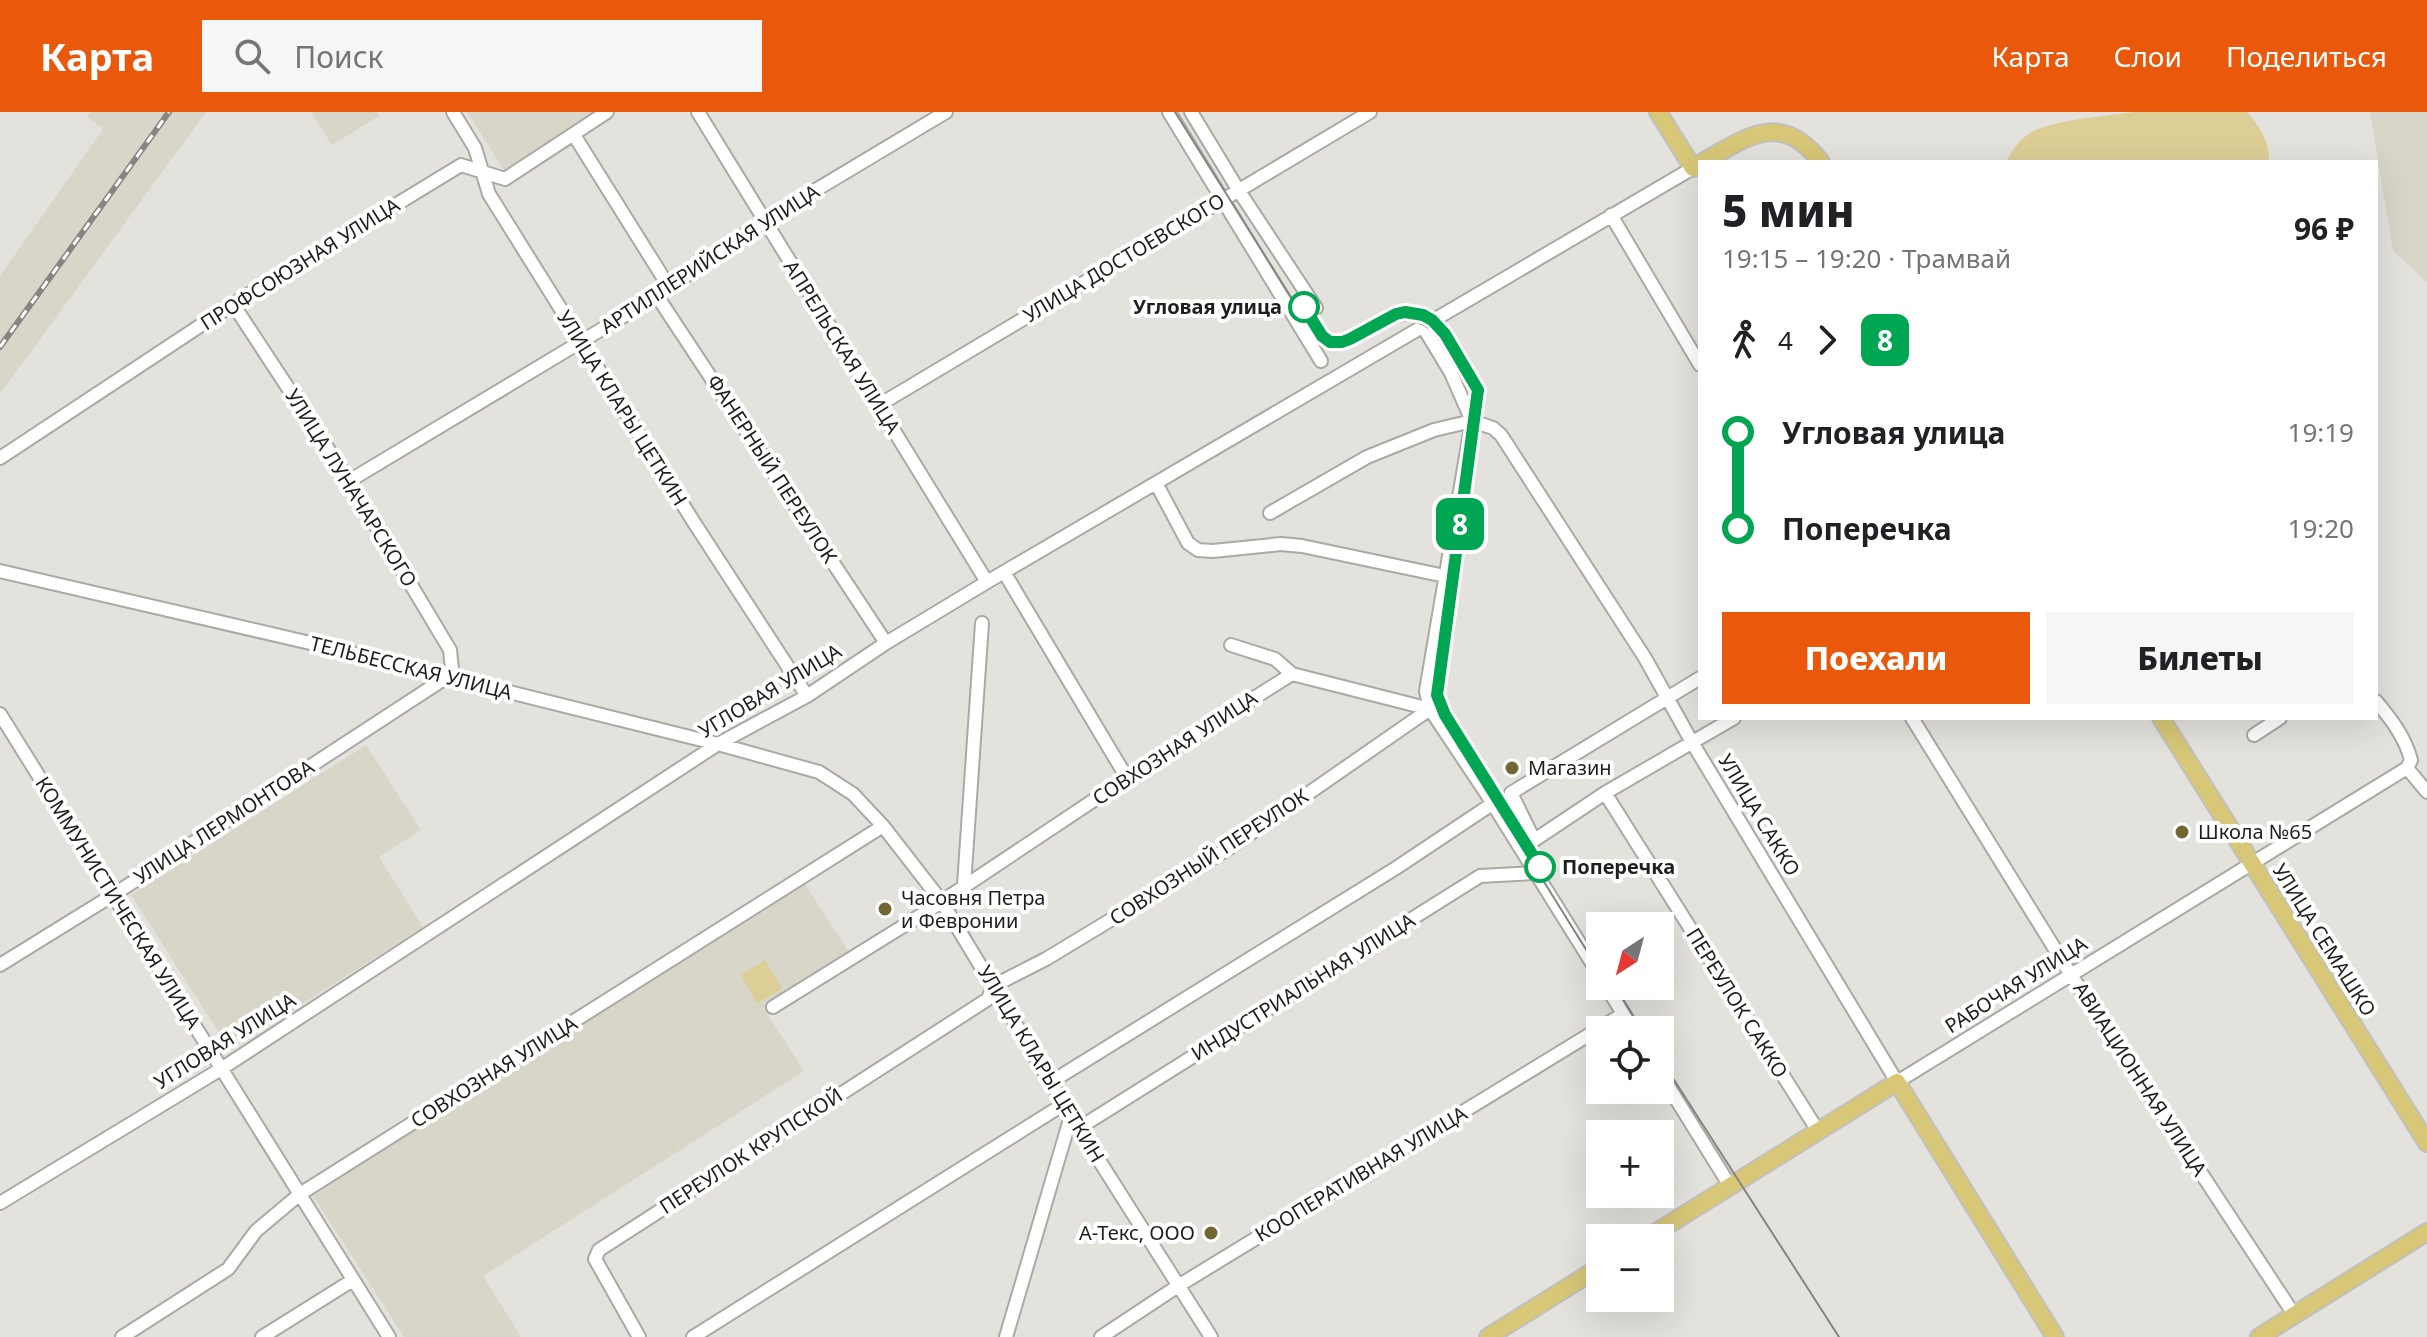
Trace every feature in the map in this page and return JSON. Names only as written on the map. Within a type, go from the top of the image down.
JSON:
[{"type":"main road","points":[[1658,112],[1698,163]]},
{"type":"main road","name":"УГЛОВАЯ УЛИЦА","points":[[1706,160],[1762,128],[1780,125],[1796,131],[1820,160]]},
{"type":"main road","name":"УЛИЦА СЕМАШКО","points":[[2162,720],[2427,1143]]},
{"type":"main road","name":"РАБОЧАЯ УЛИЦА","points":[[1669,1224],[1897,1082]]},
{"type":"main road","name":"УЛИЦА САККО","points":[[1897,1082],[2055,1337]]},
{"type":"main road","points":[[2259,1337],[2427,1232]]},
{"type":"main road","points":[[1488,1337],[1586,1276]]},
{"type":"street","name":"УЛИЦА КЛАРЫ ЦЕТКИН","points":[[453,112],[475,148],[489,194],[807,696]]},
{"type":"street","name":"ПРОФСОЮЗНАЯ УЛИЦА","points":[[0,458],[233,304],[461,165],[505,179],[607,112]]},
{"type":"street","name":"АПРЕЛЬСКАЯ УЛИЦА","points":[[698,112],[987,582]]},
{"type":"street","name":"АРТИЛЛЕРИЙСКАЯ УЛИЦА","points":[[349,481],[657,296],[764,221],[946,112]]},
{"type":"street","points":[[1169,112],[1321,361]]},
{"type":"street","points":[[1191,112],[1316,308]]},
{"type":"street","name":"УЛИЦА ДОСТОЕВСКОГО","points":[[879,405],[1370,112]]},
{"type":"street","points":[[574,135],[669,287]]},
{"type":"street","name":"УГЛОВАЯ УЛИЦА","points":[[0,1203],[221,1069],[718,744],[807,696],[886,643],[987,582],[1698,165]]},
{"type":"street","points":[[1611,215],[1698,362]]},
{"type":"street","name":"ФАНЕРНЫЙ ПЕРЕУЛОК","points":[[657,296],[886,643]]},
{"type":"street","name":"УЛИЦА ЛУНАЧАРСКОГО","points":[[233,304],[349,481],[450,650],[450,678]]},
{"type":"street","points":[[1422,325],[1451,373],[1472,421],[1426,691],[1430,709],[1586,954]]},
{"type":"street","points":[[1270,513],[1367,457],[1434,430],[1472,421]]},
{"type":"street","name":"УЛИЦА САККО","points":[[1472,421],[1493,428],[1501,435],[1629,633],[1897,1082]]},
{"type":"street","points":[[1156,483],[1188,543],[1198,550],[1281,544],[1302,546],[1445,576]]},
{"type":"street","name":"ТЕЛЬБЕССКАЯ УЛИЦА","points":[[0,571],[322,645],[819,772]]},
{"type":"street","points":[[1004,572],[1127,778]]},
{"type":"street","points":[[964,885],[982,623]]},
{"type":"street","points":[[1231,645],[1275,659],[1292,674],[1430,709]]},
{"type":"street","name":"СОВХОЗНАЯ УЛИЦА","points":[[773,1007],[942,902],[1127,778],[1292,674]]},
{"type":"street","name":"УЛИЦА ЛЕРМОНТОВА","points":[[0,965],[450,678]]},
{"type":"street","points":[[1534,840],[1511,793],[1698,679]]},
{"type":"street","points":[[2378,703],[2393,721],[2408,749],[2411,760],[2407,768],[2427,792]]},
{"type":"street","name":"СОВХОЗНЫЙ ПЕРЕУЛОК","points":[[990,993],[1231,847],[1430,709]]},
{"type":"street","name":"КОММУНИСТИЧЕСКАЯ УЛИЦА","points":[[0,714],[389,1337]]},
{"type":"street","points":[[1520,849],[1605,793],[1731,720]]},
{"type":"street","name":"АВИАЦИОННАЯ УЛИЦА","points":[[1913,720],[2071,975],[2295,1316]]},
{"type":"street","points":[[2254,735],[2277,720]]},
{"type":"street","name":"РАБОЧАЯ УЛИЦА","points":[[1897,1082],[2407,768]]},
{"type":"street","name":"УЛИЦА КЛАРЫ ЦЕТКИН","points":[[819,772],[853,794],[883,826],[942,902],[990,993],[1051,1082],[1211,1337]]},
{"type":"street","name":"ПЕРЕУЛОК САККО","points":[[1605,793],[1818,1131]]},
{"type":"street","points":[[1051,1082],[1396,868],[1492,804]]},
{"type":"street","name":"СОВХОЗНАЯ УЛИЦА","points":[[122,1337],[228,1269],[256,1231],[300,1194],[883,826]]},
{"type":"street","name":"ИНДУСТРИАЛЬНАЯ УЛИЦА","points":[[1079,1128],[1480,876],[1535,873]]},
{"type":"street","name":"ПЕРЕУЛОК КРУПСКОЙ","points":[[639,1337],[595,1259],[599,1250],[990,993]]},
{"type":"street","points":[[1614,1000],[1623,1014]]},
{"type":"street","name":"КООПЕРАТИВНАЯ УЛИЦА","points":[[1101,1337],[1178,1286],[1623,1014]]},
{"type":"street","points":[[1674,1096],[1730,1186]]},
{"type":"street","points":[[693,1337],[1064,1104]]},
{"type":"street","points":[[1006,1337],[1071,1116]]},
{"type":"street","points":[[262,1337],[353,1280]]},
{"type":"shaded area","points":[[91,112],[206,112],[0,394],[0,276],[103,129],[87,117]]},
{"type":"shaded area","points":[[311,112],[377,112],[379,116],[332,145]]},
{"type":"shaded area","points":[[467,112],[601,112],[508,176]]},
{"type":"shaded area","points":[[2134,112],[2247,112],[2263,135],[2269,160],[2007,160],[2030,133],[2065,122]]},
{"type":"shaded area","points":[[2370,112],[2427,112],[2427,282],[2393,251]]},
{"type":"shaded area","points":[[366,745],[421,830],[379,857],[423,927],[230,1050],[131,895]]},
{"type":"shaded area","points":[[803,881],[854,960],[768,1015],[804,1071],[483,1276],[521,1337],[404,1337],[313,1196]]},
{"type":"shaded area","points":[[765,960],[782,989],[757,1003],[741,975]]},
{"type":"tram line","points":[[1175,112],[1319,342],[1335,348],[1351,346],[1382,328],[1398,322],[1414,321],[1432,331],[1465,377],[1470,390],[1471,416],[1432,690],[1438,711],[1586,949]]},
{"type":"tram line","name":"8","points":[[1304,307],[1325,340],[1337,343],[1396,314],[1423,315],[1445,334],[1478,390],[1436,690],[1445,715],[1540,867]]},
{"type":"tram line","points":[[1624,1000],[1633,1016]]},
{"type":"tram line","points":[[1674,1080],[1839,1337]]},
{"type":"railway","points":[[0,347],[169,112]]},
{"type":"place","name":"Угловая улица","points":[[1304,307]]},
{"type":"place","name":"Магазин","points":[[1512,768]]},
{"type":"place","name":"Школа №65","points":[[2182,832]]},
{"type":"place","name":"Поперечка","points":[[1540,867]]},
{"type":"place","name":"Часовня Петра и Февронии","points":[[885,909]]},
{"type":"place","name":"А-Текс, ООО","points":[[1211,1233]]}]
